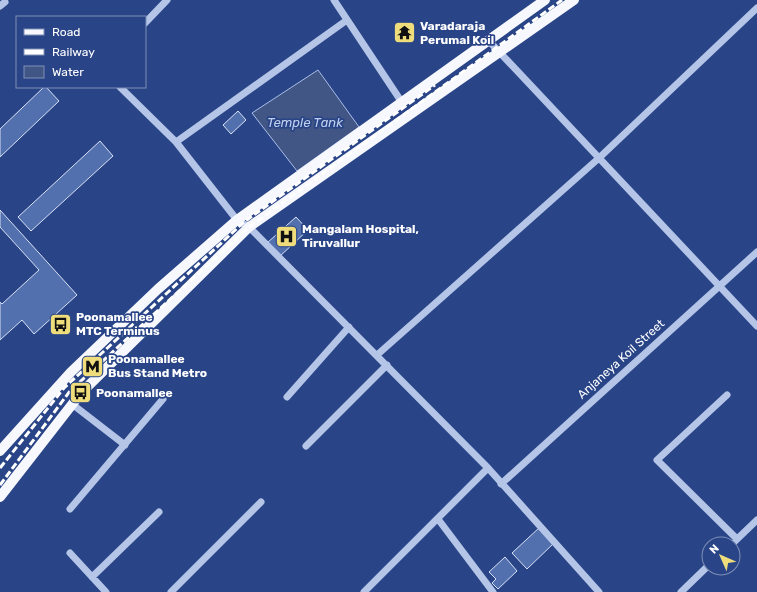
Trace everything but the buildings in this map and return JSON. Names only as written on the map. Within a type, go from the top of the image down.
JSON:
[{"type":"main road","points":[[0,450],[76,367],[158,289],[237,220],[401,101],[490,41],[545,0]]},
{"type":"main road","points":[[0,497],[72,404],[135,338],[249,227],[574,0]]},
{"type":"street","points":[[146,22],[167,0]]},
{"type":"street","points":[[334,0],[401,101]]},
{"type":"street","points":[[377,355],[599,158],[757,8]]},
{"type":"street","points":[[176,142],[347,20]]},
{"type":"street","points":[[490,41],[757,326]]},
{"type":"street","points":[[121,88],[176,142],[237,220],[249,227],[488,468],[599,592]]},
{"type":"street","name":"Anjaneya Koil Street","points":[[501,484],[718,285],[757,252]]},
{"type":"street","points":[[287,397],[349,327]]},
{"type":"street","points":[[306,446],[387,365]]},
{"type":"street","points":[[727,395],[657,460],[728,536]]},
{"type":"street","points":[[70,509],[163,400]]},
{"type":"street","points":[[72,404],[125,445]]},
{"type":"street","points":[[364,592],[488,468]]},
{"type":"street","points":[[171,592],[262,502]]},
{"type":"street","points":[[92,577],[159,512]]},
{"type":"street","points":[[438,519],[493,592]]},
{"type":"street","points":[[740,536],[757,520]]},
{"type":"street","points":[[70,553],[106,592]]},
{"type":"street","points":[[681,592],[701,573]]},
{"type":"water","name":"Temple Tank","points":[[318,70],[359,127],[297,171],[252,113]]},
{"type":"railway","points":[[0,485],[70,391],[249,227],[562,0]]},
{"type":"railway","points":[[0,468],[64,388],[244,222],[435,85]]},
{"type":"place","name":"Varadaraja Perumal Koil","points":[[405,33]]},
{"type":"place","name":"Mangalam Hospital, Tiruvallur","points":[[287,236]]},
{"type":"place","name":"Poonamallee MTC Terminus","points":[[60,324]]},
{"type":"place","name":"Poonamallee Bus Stand Metro","points":[[92,366]]},
{"type":"place","name":"Poonamallee","points":[[81,393]]}]
